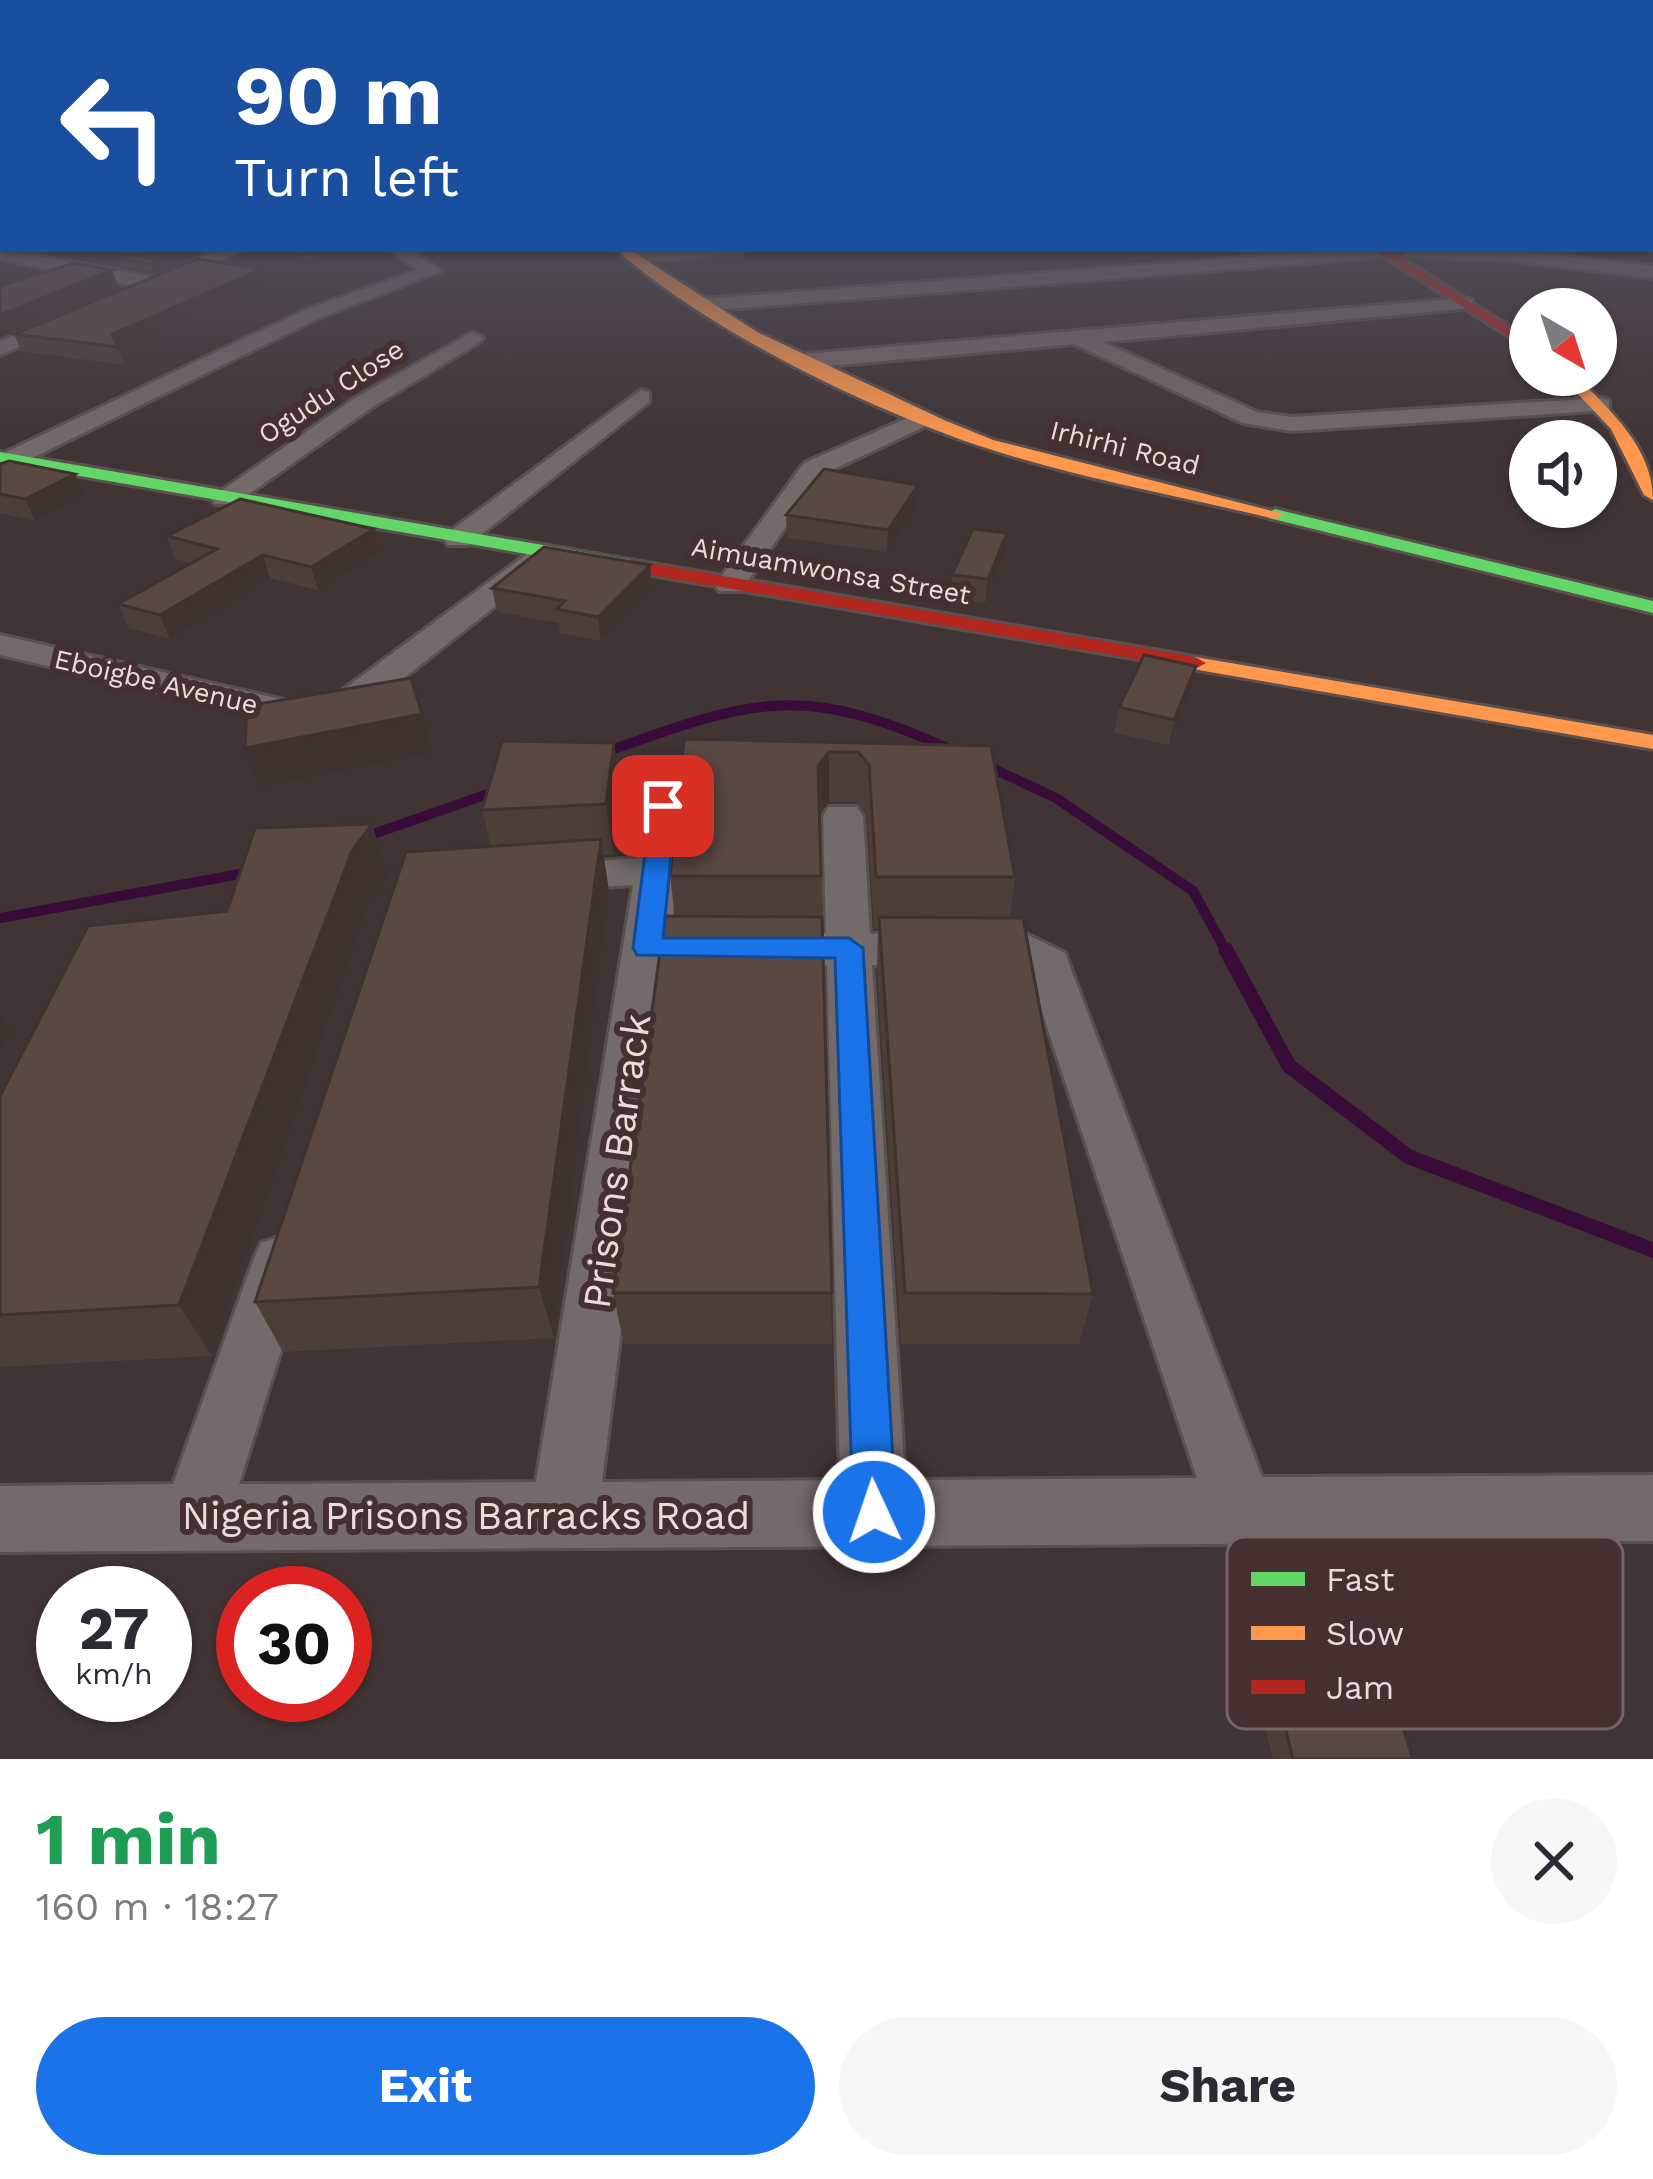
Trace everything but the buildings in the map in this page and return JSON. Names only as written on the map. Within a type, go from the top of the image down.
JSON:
[{"type":"street","points":[[143,281],[158,284]]},
{"type":"street","points":[[114,302],[164,281]]},
{"type":"street","points":[[6,459],[312,314],[404,281]]},
{"type":"street","name":"Irhirhi Road","points":[[668,281],[805,361],[921,419],[1055,462],[1653,607]]},
{"type":"street","points":[[703,305],[1010,281]]},
{"type":"street","points":[[1435,281],[1509,332]]},
{"type":"street","points":[[1450,281],[1509,314]]},
{"type":"street","points":[[805,361],[1465,304]]},
{"type":"street","points":[[0,349],[11,338],[92,311]]},
{"type":"street","points":[[1076,337],[1250,418],[1292,424],[1601,405]]},
{"type":"street","name":"Ogudu Close","points":[[225,498],[363,403],[473,338]]},
{"type":"street","points":[[1617,391],[1653,432]]},
{"type":"street","points":[[1591,396],[1618,427],[1653,495]]},
{"type":"street","points":[[458,539],[641,397]]},
{"type":"street","points":[[730,584],[814,469],[921,419]]},
{"type":"street","name":"Aimuamwonsa Street","points":[[6,459],[1653,742]]},
{"type":"street","name":"Eboigbe Avenue","points":[[0,645],[318,718],[341,709],[545,553]]},
{"type":"street","name":"Prisons Barrack","points":[[564,1515],[647,948],[663,806]]},
{"type":"street","points":[[843,816],[874,1512]]},
{"type":"street","points":[[503,879],[656,870]]},
{"type":"street","points":[[647,948],[1026,950],[1048,964],[1241,1510]]},
{"type":"street","points":[[195,1516],[296,1215]]},
{"type":"street","name":"Nigeria Prisons Barracks Road","points":[[0,1519],[1653,1508]]},
{"type":"waterway","points":[[600,754],[698,721],[776,706],[855,714],[954,751]]},
{"type":"waterway","points":[[983,764],[1056,798],[1193,891],[1227,953]]},
{"type":"waterway","points":[[362,838],[502,789]]},
{"type":"waterway","points":[[0,918],[251,872]]},
{"type":"waterway","points":[[1226,950],[1289,1066],[1409,1157],[1653,1250]]},
{"type":"traffic: fast","points":[[0,457],[630,566]]},
{"type":"traffic: fast","points":[[1275,514],[1653,607]]},
{"type":"traffic: slow","points":[[666,281],[797,359],[987,443],[1275,514]]},
{"type":"traffic: slow","points":[[1588,396],[1618,427],[1653,495]]},
{"type":"traffic: slow","points":[[1195,663],[1653,742]]},
{"type":"traffic: jam","points":[[1429,281],[1509,333]]},
{"type":"traffic: jam","points":[[630,566],[1195,663]]},
{"type":"route","points":[[663,806],[647,948],[849,948],[874,1512]]}]
